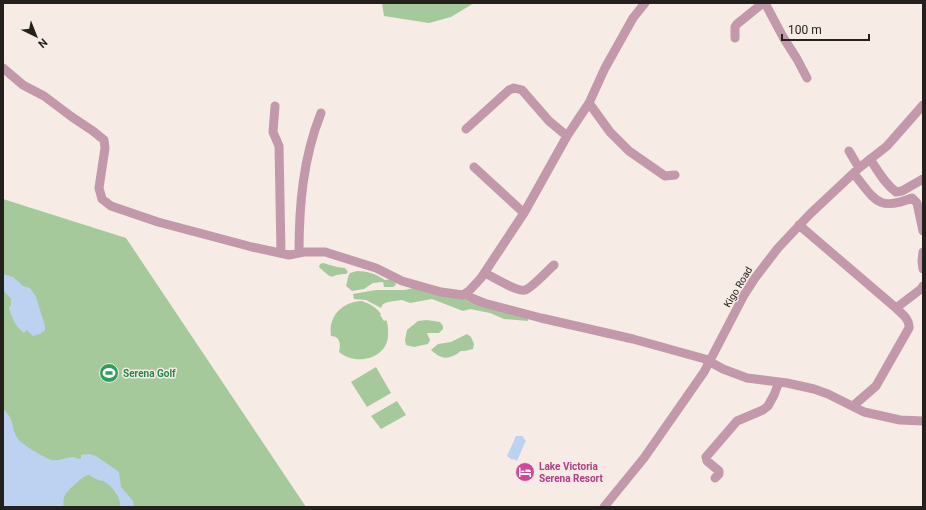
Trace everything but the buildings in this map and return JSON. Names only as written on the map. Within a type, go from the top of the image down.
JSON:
[{"type":"street","points":[[3,68],[23,85],[44,96],[94,131],[104,140],[105,148],[99,188],[102,199],[111,206],[158,222],[281,253],[292,255],[308,252],[325,252],[376,268],[402,281],[456,295],[462,295],[466,294],[485,273],[524,213],[567,136],[589,103],[605,68],[633,18],[645,3]]},
{"type":"street","points":[[735,38],[735,27],[737,24],[764,3],[807,78]]},
{"type":"street","points":[[466,130],[509,90],[518,88],[522,90],[549,121],[567,136]]},
{"type":"street","points":[[589,103],[610,132],[629,151],[665,176],[675,175]]},
{"type":"street","name":"Kigo Road","points":[[604,507],[644,458],[710,362],[744,295],[778,248],[799,225],[856,171],[887,146],[923,105]]},
{"type":"street","points":[[274,106],[273,132],[279,146],[281,253]]},
{"type":"street","points":[[299,253],[302,183],[314,131],[321,113]]},
{"type":"street","points":[[849,151],[856,171],[880,202],[892,205],[912,198],[915,200],[923,231]]},
{"type":"street","points":[[870,159],[891,189],[896,192],[902,191],[923,179]]},
{"type":"street","points":[[474,167],[524,213]]},
{"type":"street","points":[[799,225],[908,320],[909,328],[876,386],[853,406]]},
{"type":"street","points":[[923,252],[923,268]]},
{"type":"street","points":[[485,273],[518,290],[525,290],[554,265]]},
{"type":"street","points":[[896,308],[923,286]]},
{"type":"street","points":[[466,294],[484,303],[633,339],[705,359],[734,374],[747,378],[779,382],[814,389],[828,394],[864,412],[893,419],[923,421]]},
{"type":"street","points":[[715,478],[719,474],[718,471],[707,461],[706,457],[737,421],[763,410],[768,406],[779,382]]},
{"type":"green space","points":[[382,3],[474,3],[451,17],[429,23],[384,16]]},
{"type":"green space","name":"Serena Golf","points":[[3,199],[126,238],[306,507],[3,507]]},
{"type":"green space","points":[[323,263],[345,268],[348,272],[346,274],[330,276],[319,267],[320,264]]},
{"type":"green space","points":[[357,271],[371,273],[385,280],[395,280],[396,285],[393,287],[384,287],[383,282],[373,283],[364,289],[352,291],[346,286],[348,278],[350,273]]},
{"type":"green space","points":[[413,288],[462,299],[470,298],[528,318],[528,321],[504,319],[490,313],[470,309],[463,311],[432,299],[410,303],[402,300],[388,302],[383,304],[381,308],[366,300],[354,299],[353,294],[376,290],[405,290]]},
{"type":"green space","points":[[362,301],[375,308],[381,314],[380,315],[384,321],[386,320],[388,327],[387,341],[384,348],[378,354],[363,359],[355,359],[346,357],[339,352],[339,341],[336,337],[331,336],[331,329],[334,316],[338,311],[348,304]]},
{"type":"green space","points":[[427,320],[440,322],[443,329],[439,333],[427,333],[430,340],[428,344],[414,347],[406,345],[405,340],[407,330],[418,321]]},
{"type":"green space","points":[[467,334],[471,337],[474,344],[473,349],[461,351],[446,358],[439,356],[431,350],[438,344],[451,342]]},
{"type":"green space","points":[[376,367],[391,393],[367,407],[351,382]]},
{"type":"green space","points":[[397,401],[406,415],[381,429],[371,416]]},
{"type":"water","points":[[3,274],[13,277],[23,286],[30,288],[36,297],[45,326],[45,330],[40,334],[33,336],[27,330],[24,333],[16,325],[9,308],[11,305],[11,299],[3,290]]},
{"type":"water","points":[[3,409],[10,417],[18,439],[44,457],[52,460],[74,457],[80,459],[81,455],[88,454],[96,456],[119,472],[121,487],[133,501],[134,507],[120,507],[118,497],[111,486],[104,481],[97,480],[88,475],[79,480],[66,493],[63,502],[64,507],[3,507]]},
{"type":"water","points":[[516,436],[523,436],[526,440],[517,461],[514,459],[512,460],[507,456]]},
{"type":"place","name":"Serena Golf","points":[[109,373]]},
{"type":"place","name":"Lake Victoria Serena Resort","points":[[525,472]]}]
